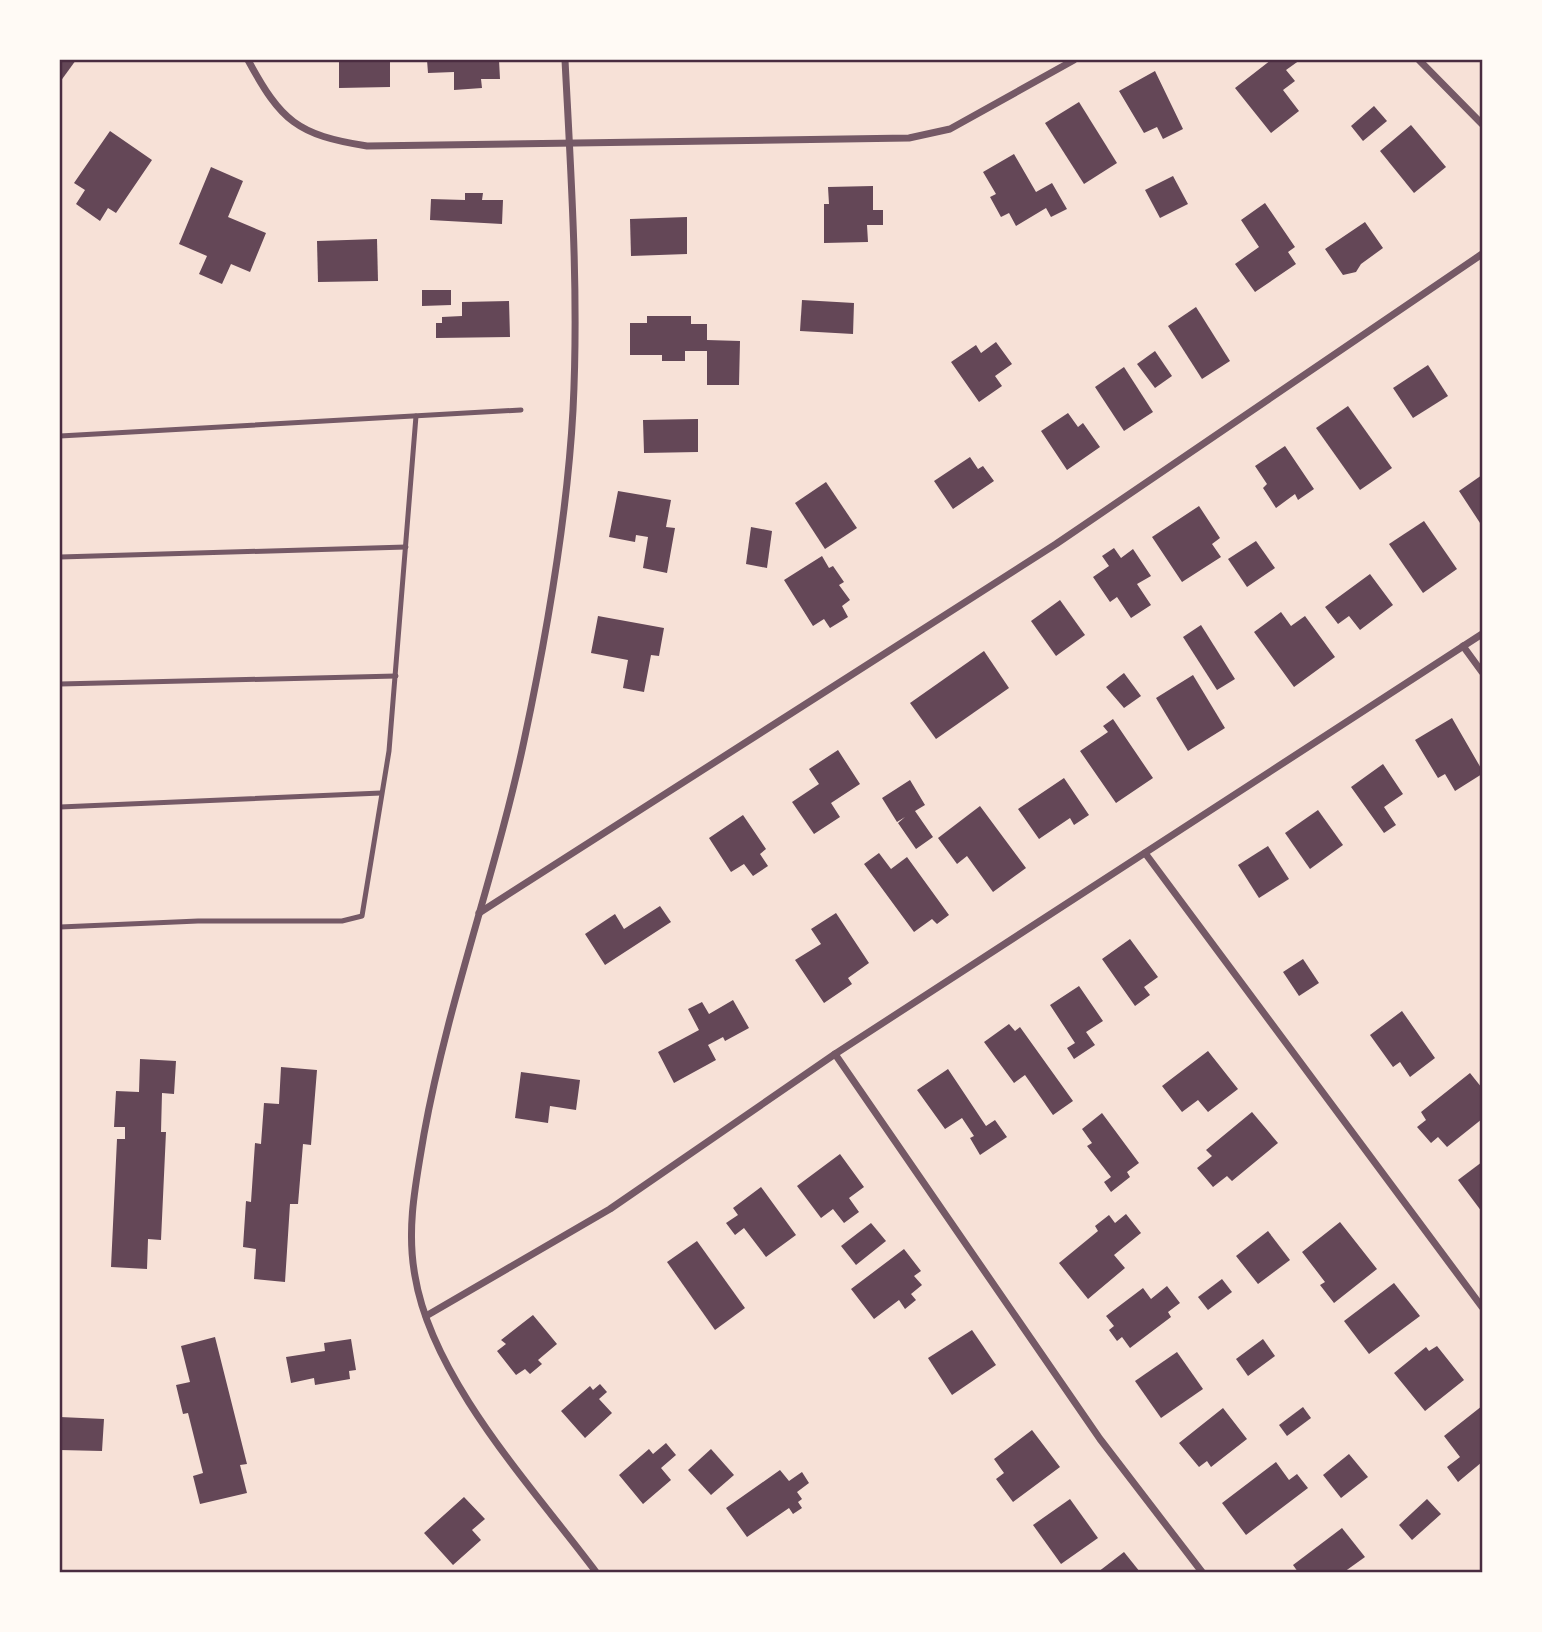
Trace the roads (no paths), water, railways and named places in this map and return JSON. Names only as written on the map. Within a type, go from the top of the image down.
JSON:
[{"type":"street","points":[[248,60],[275,107],[298,127],[332,140],[367,146],[909,138],[950,129],[1074,60]]},
{"type":"street","points":[[565,60],[575,324],[573,412],[566,486],[524,742],[438,1060],[414,1192],[411,1249],[415,1278],[438,1347],[477,1416],[596,1573]]},
{"type":"street","points":[[1419,60],[1482,124]]},
{"type":"street","points":[[479,914],[1056,544],[1482,254]]},
{"type":"street","points":[[426,1316],[610,1209],[835,1055],[1482,634]]},
{"type":"street","points":[[1463,646],[1482,672]]},
{"type":"street","points":[[1145,853],[1482,1307]]},
{"type":"street","points":[[835,1055],[1100,1439],[1202,1573]]},
{"type":"lane","points":[[60,436],[521,411]]},
{"type":"lane","points":[[60,926],[198,921],[342,921],[356,919],[365,910],[380,793],[389,751],[416,416]]},
{"type":"lane","points":[[60,557],[406,547]]},
{"type":"lane","points":[[60,684],[396,676]]},
{"type":"lane","points":[[60,807],[380,793]]}]
